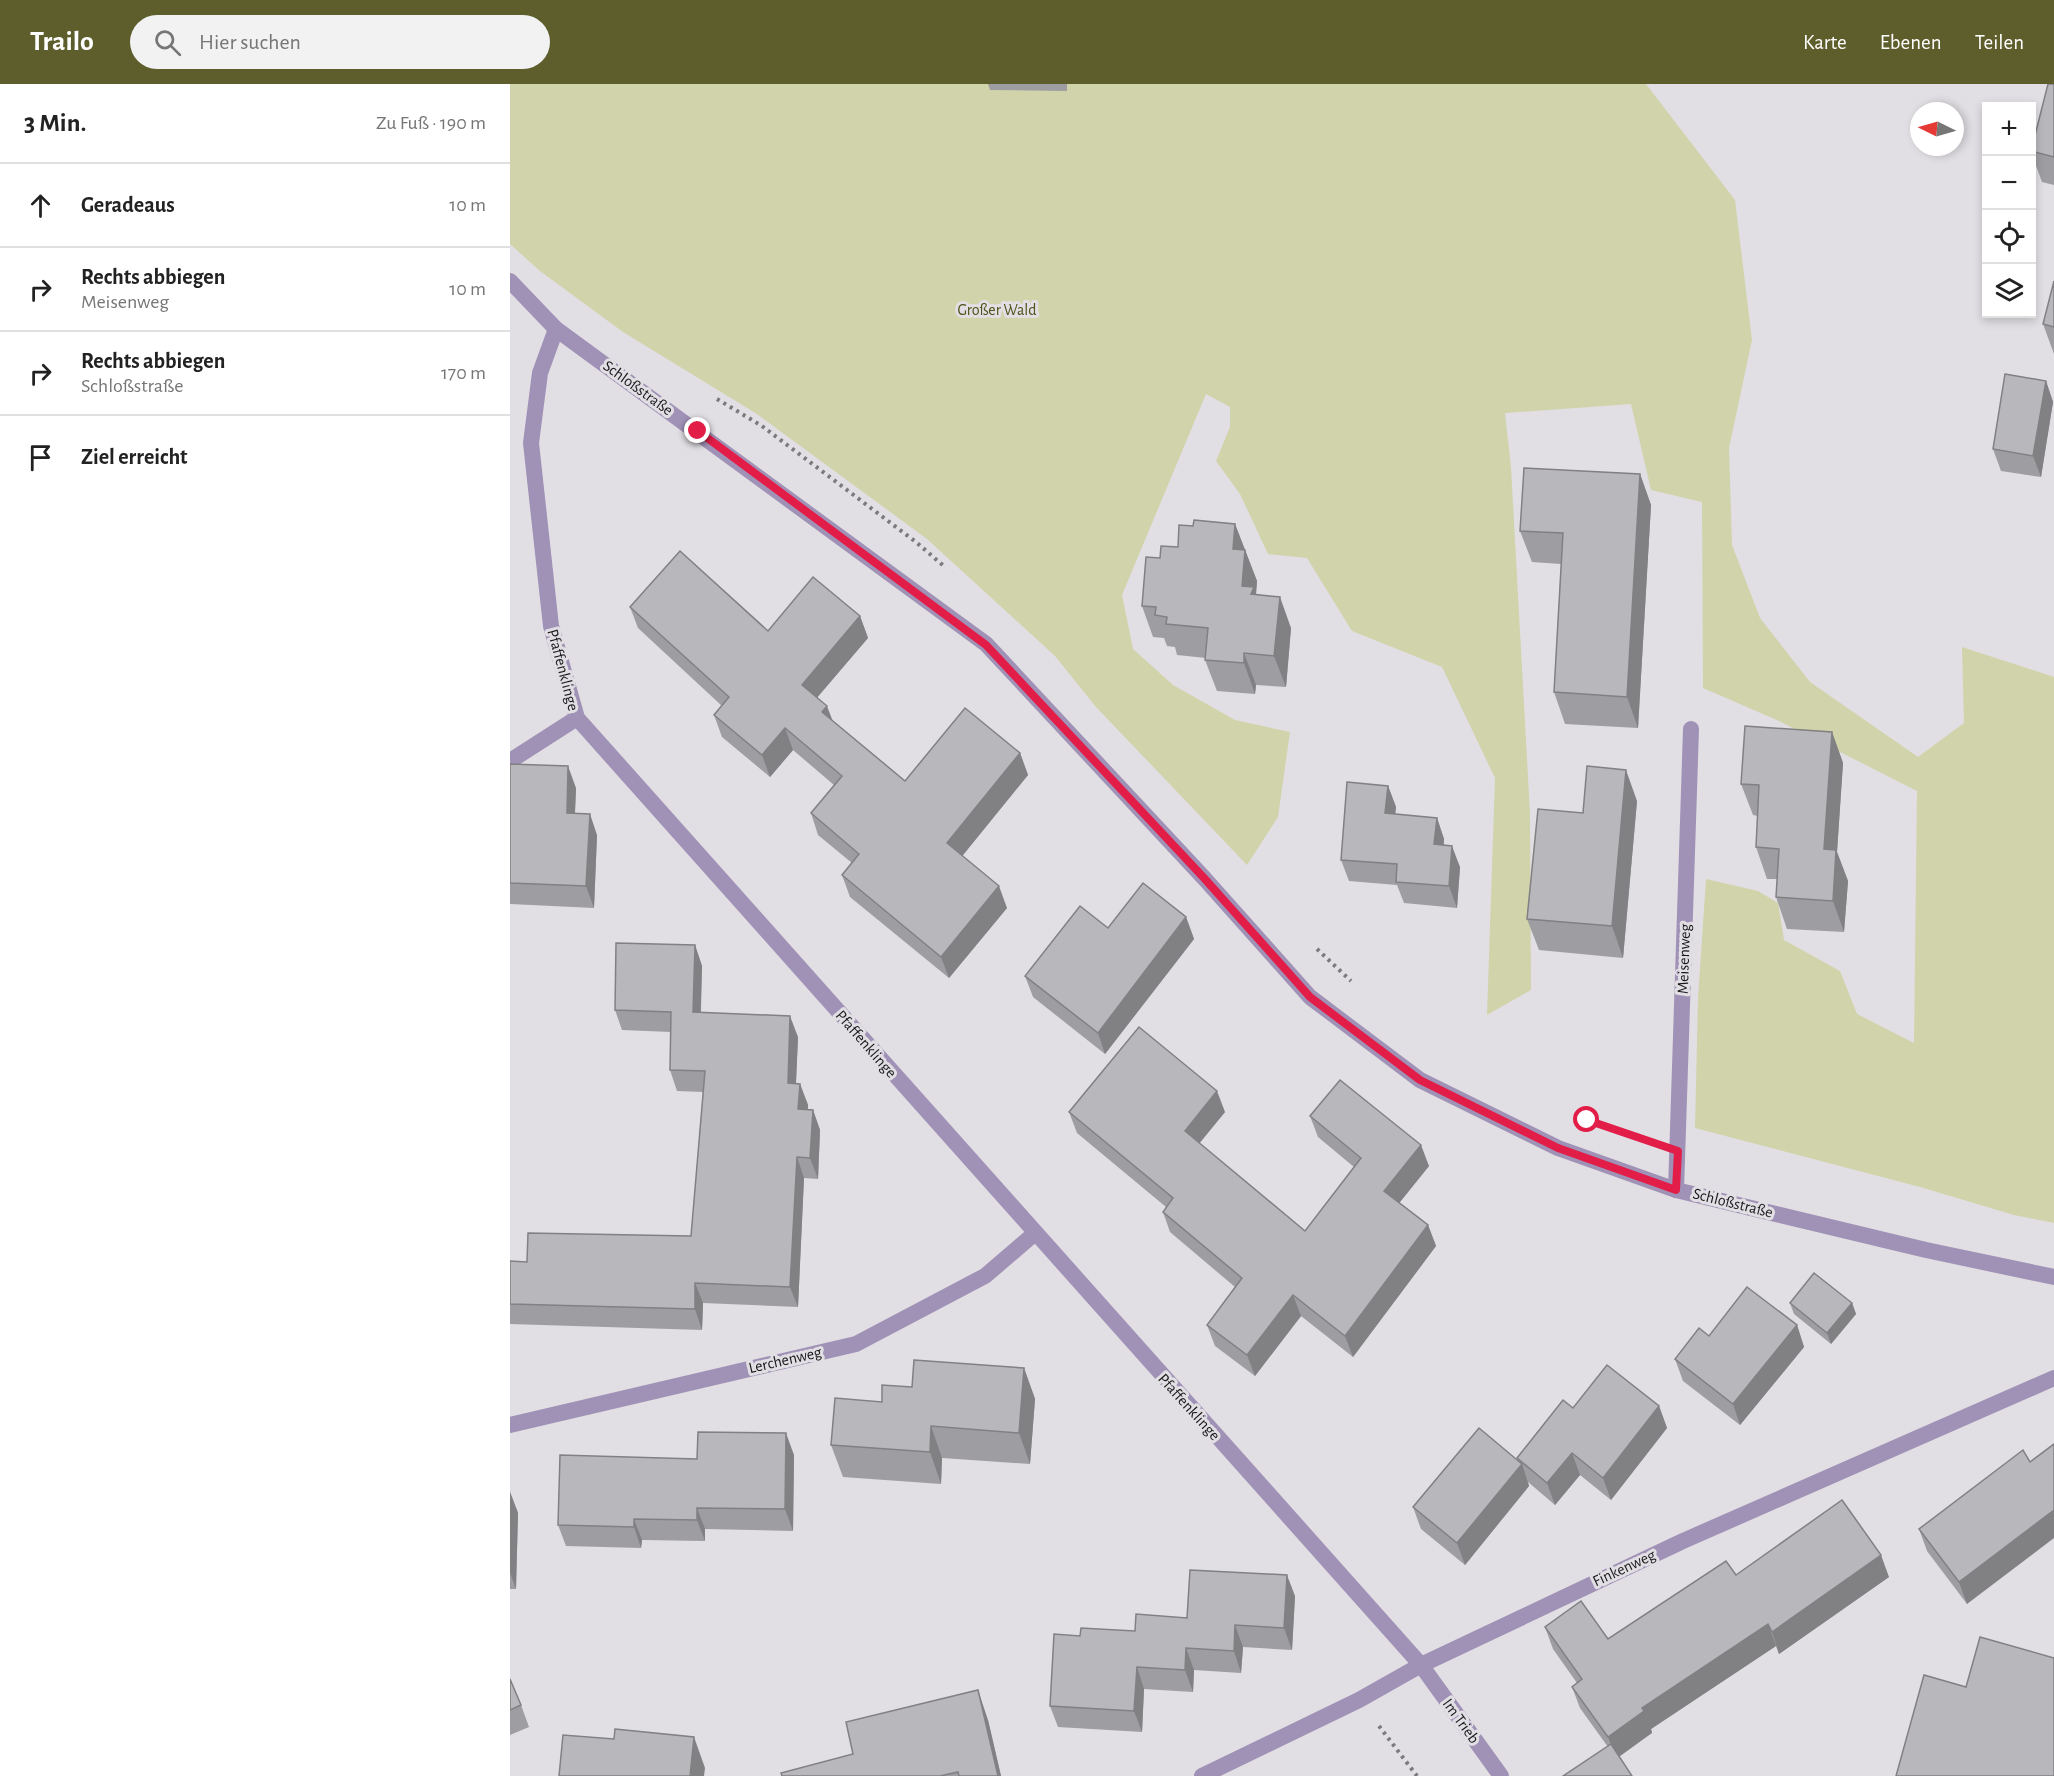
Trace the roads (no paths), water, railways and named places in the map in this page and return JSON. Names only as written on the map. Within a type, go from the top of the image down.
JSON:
[{"type":"street","name":"Schloßstraße","points":[[510,281],[556,329],[986,645],[1204,878],[1310,997],[1420,1080],[1558,1148],[1676,1190],[1926,1250],[2054,1277]]},
{"type":"street","name":"Pfaffenklinge","points":[[556,329],[540,373],[531,443],[551,626],[576,718],[1420,1665]]},
{"type":"street","points":[[510,761],[576,718]]},
{"type":"street","name":"Meisenweg","points":[[1676,1190],[1691,729]]},
{"type":"street","name":"Lerchenweg","points":[[510,1425],[856,1344],[985,1276],[1034,1234]]},
{"type":"street","name":"Finkenweg","points":[[1202,1776],[1359,1700],[1420,1665],[1683,1540],[2054,1378]]},
{"type":"street","name":"Im Trieb","points":[[1420,1665],[1501,1776]]},
{"type":"park label","name":"Großer Wald","points":[[997,310]]}]
